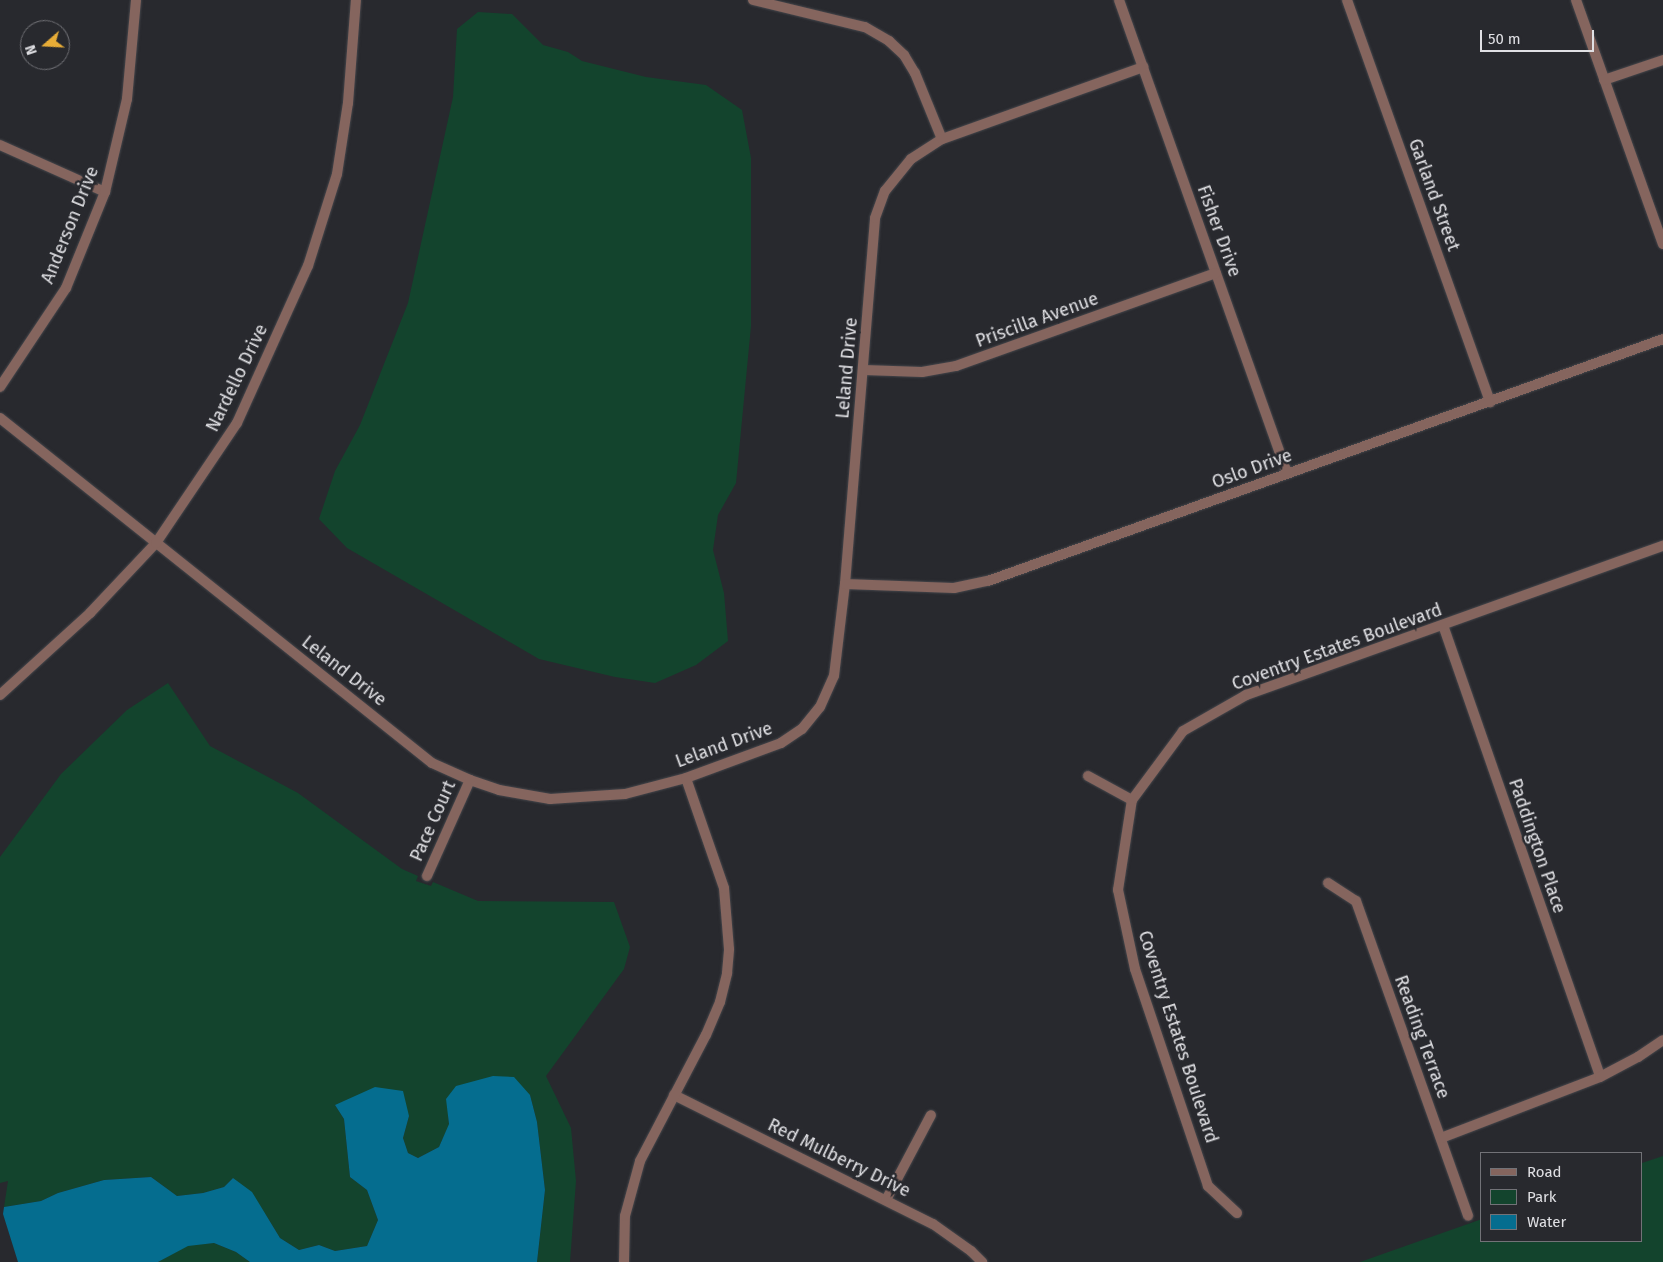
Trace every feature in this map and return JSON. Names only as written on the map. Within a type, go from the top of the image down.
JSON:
[{"type":"street","name":"Anderson Drive","points":[[0,387],[66,288],[105,192],[127,99],[136,0]]},
{"type":"street","name":"Nardello Drive","points":[[0,695],[90,613],[156,544],[237,423],[308,266],[337,174],[348,103],[356,0]]},
{"type":"street","points":[[753,0],[865,28],[889,41],[904,55],[915,73],[942,140]]},
{"type":"street","name":"Fisher Drive","points":[[1118,0],[1287,473]]},
{"type":"street","name":"Garland Street","points":[[1347,0],[1490,402]]},
{"type":"street","points":[[1576,0],[1663,244]]},
{"type":"street","points":[[1604,80],[1663,60]]},
{"type":"street","name":"Leland Drive","points":[[0,418],[432,763],[470,780],[499,790],[550,799],[625,794],[686,778],[781,743],[802,728],[820,707],[834,676],[845,584],[875,218],[885,191],[911,159],[942,140],[1143,67]]},
{"type":"street","points":[[0,145],[105,192]]},
{"type":"street","name":"Priscilla Avenue","points":[[864,370],[922,372],[956,366],[1216,273]]},
{"type":"street","name":"Oslo Drive","points":[[845,584],[954,588],[988,581],[1663,340]]},
{"type":"street","name":"Coventry Estates Boulevard","points":[[1237,1213],[1208,1186],[1135,969],[1118,890],[1132,800],[1183,731],[1246,695],[1663,546]]},
{"type":"street","name":"Paddington Place","points":[[1443,625],[1600,1077]]},
{"type":"street","points":[[1088,776],[1132,800]]},
{"type":"street","points":[[624,1262],[625,1216],[640,1160],[720,1002],[727,973],[729,949],[724,888],[686,778]]},
{"type":"street","name":"Pace Court","points":[[427,876],[470,780]]},
{"type":"street","name":"Reading Terrace","points":[[1328,883],[1356,901],[1468,1216]]},
{"type":"street","points":[[1441,1138],[1600,1077],[1638,1057],[1663,1040]]},
{"type":"street","name":"Red Mulberry Drive","points":[[674,1095],[933,1224],[971,1251],[982,1262]]},
{"type":"street","points":[[886,1200],[930,1115]]},
{"type":"green space","points":[[478,12],[512,14],[543,45],[568,52],[582,61],[646,77],[706,85],[742,110],[751,158],[751,326],[736,483],[718,515],[713,550],[724,593],[728,641],[696,665],[655,683],[615,677],[539,659],[347,548],[319,519],[335,471],[360,425],[408,303],[453,97],[457,29]]},
{"type":"green space","points":[[168,683],[210,746],[298,793],[402,869],[418,876],[416,881],[431,886],[433,882],[478,901],[614,902],[630,947],[624,969],[546,1076],[571,1128],[576,1181],[570,1262],[537,1262],[545,1190],[537,1122],[530,1095],[448,1112],[449,1125],[439,1147],[418,1158],[408,1153],[403,1138],[409,1116],[335,1105],[344,1119],[350,1177],[367,1190],[378,1220],[367,1246],[335,1251],[319,1245],[299,1250],[280,1238],[266,1215],[233,1178],[224,1187],[203,1193],[177,1196],[151,1177],[104,1180],[58,1193],[41,1201],[4,1207],[8,1181],[0,1183],[0,857],[61,774],[127,710]]},
{"type":"green space","points":[[1663,1156],[1663,1262],[1360,1262],[1480,1220],[1480,1242],[1643,1242],[1643,1163]]},
{"type":"green space","points":[[214,1243],[236,1252],[250,1262],[158,1262],[188,1245]]},
{"type":"water","points":[[493,1076],[514,1077],[530,1095],[537,1122],[545,1190],[537,1262],[250,1262],[236,1252],[214,1243],[188,1246],[158,1262],[18,1262],[3,1214],[4,1207],[41,1201],[58,1193],[104,1180],[151,1177],[177,1196],[203,1193],[224,1187],[233,1178],[252,1192],[280,1238],[299,1250],[319,1245],[335,1251],[367,1246],[378,1220],[367,1190],[350,1177],[344,1119],[335,1105],[375,1087],[403,1091],[409,1116],[403,1138],[408,1153],[418,1158],[439,1147],[449,1124],[446,1099],[456,1086]]}]
